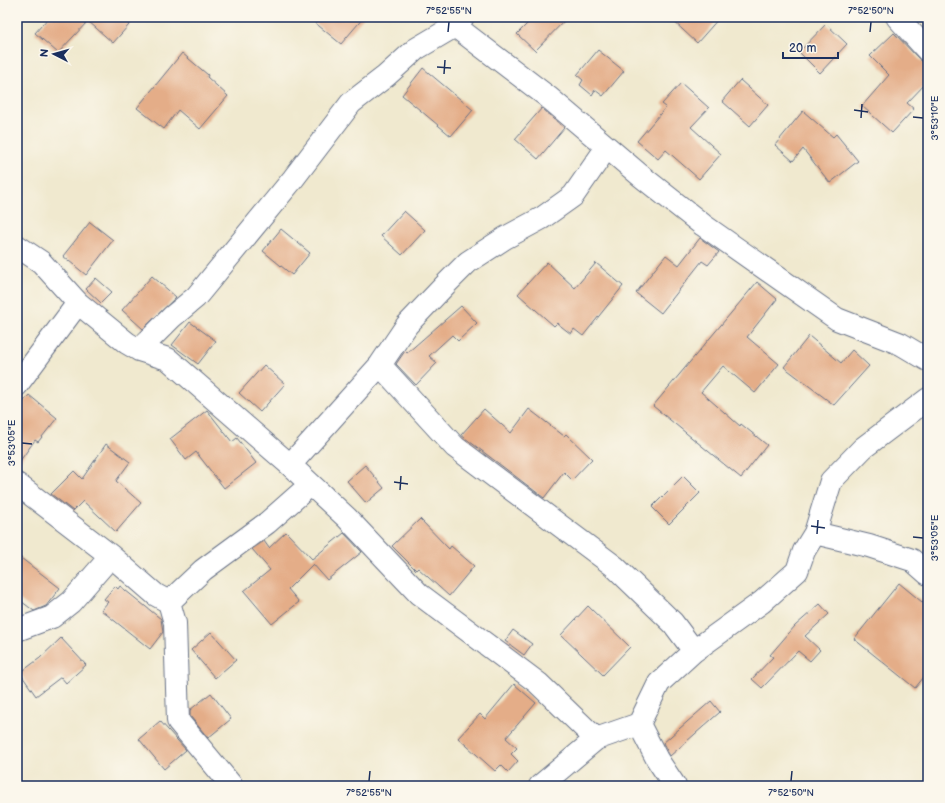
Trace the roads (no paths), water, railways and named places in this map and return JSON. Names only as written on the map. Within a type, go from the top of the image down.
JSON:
[{"type":"street","points":[[897,17],[928,51]]},
{"type":"street","points":[[139,350],[172,317],[196,297],[293,179],[351,103],[386,76],[416,49],[455,20],[703,225],[837,319],[901,344],[928,360]]},
{"type":"street","points":[[290,465],[380,365],[407,325],[468,262],[505,238],[542,218],[573,196],[607,147]]},
{"type":"street","points":[[17,246],[41,262],[78,303],[127,343],[139,350],[168,359],[290,465],[347,518],[420,594],[538,683],[596,739]]},
{"type":"street","points":[[17,385],[78,303]]},
{"type":"street","points":[[380,365],[455,447],[614,566],[673,623],[694,651]]},
{"type":"street","points":[[540,786],[596,739],[639,724],[659,683],[694,651],[762,602],[798,571],[804,551],[815,532],[831,481],[863,448],[928,399]]},
{"type":"street","points":[[17,484],[111,556],[156,595],[169,602],[175,623],[178,721],[232,786]]},
{"type":"street","points":[[169,602],[203,570],[267,523],[310,485]]},
{"type":"street","points":[[815,532],[869,546],[912,560],[928,574]]},
{"type":"street","points":[[17,630],[52,617],[71,602],[111,556]]},
{"type":"street","points":[[639,724],[657,759],[675,786]]}]
